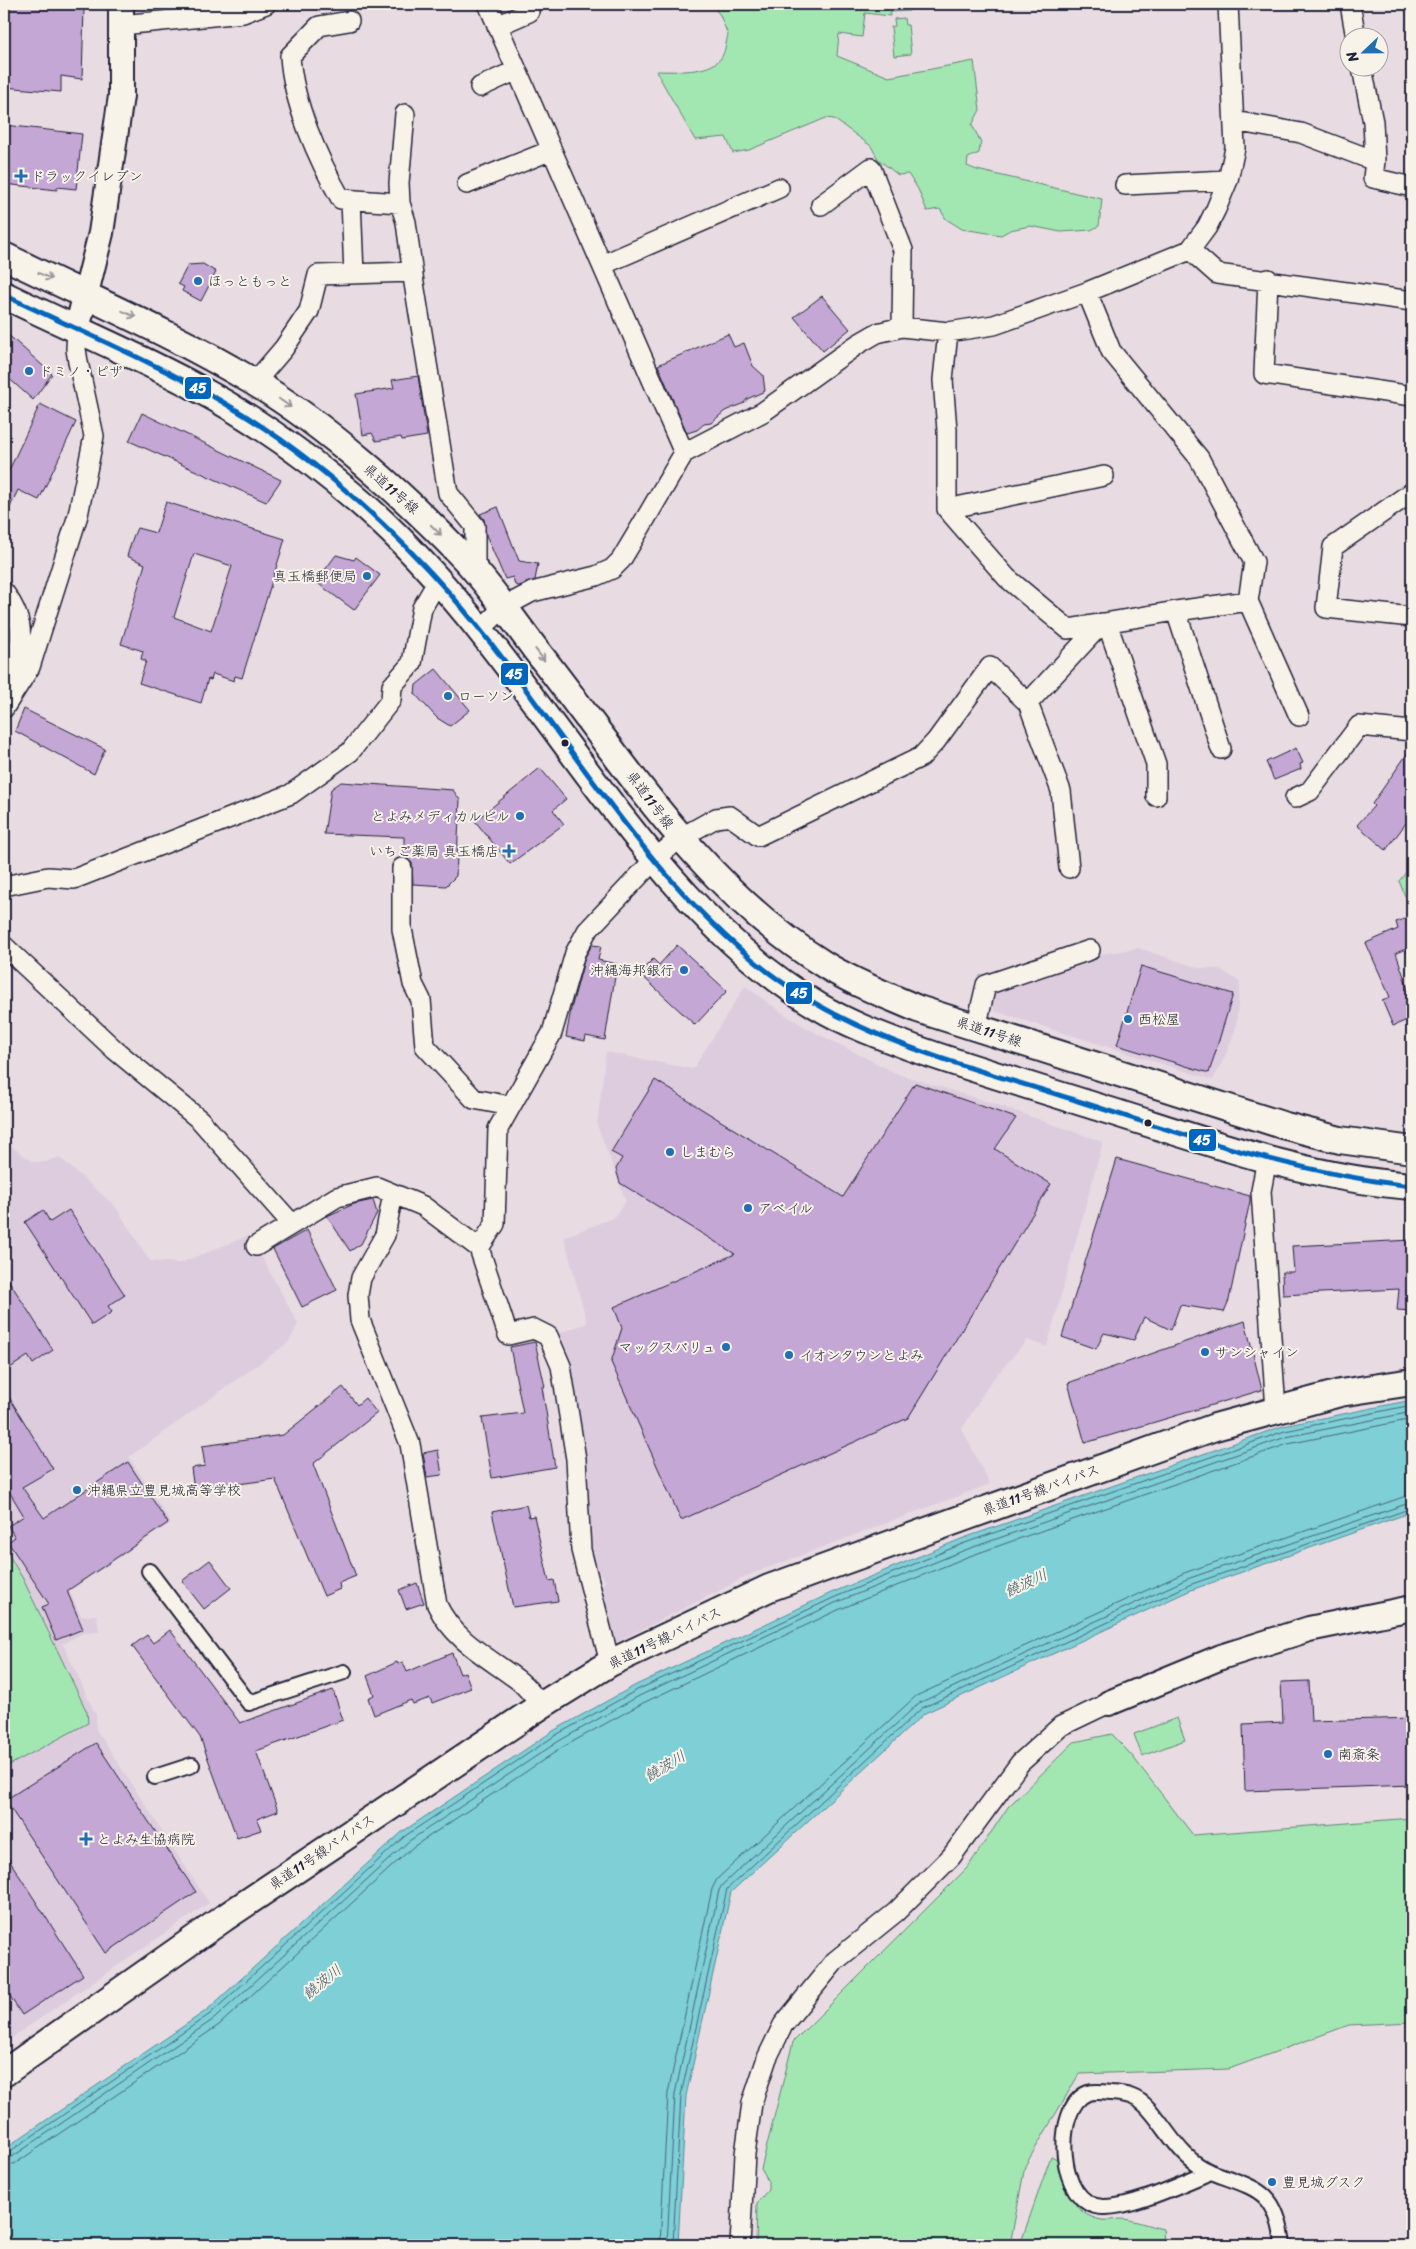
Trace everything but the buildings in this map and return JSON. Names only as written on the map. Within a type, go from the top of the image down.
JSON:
[{"type":"main road","name":"県道11号線","points":[[4,256],[169,334],[255,382],[320,428],[384,481],[422,516],[475,571],[595,725],[652,804],[680,838],[713,874],[749,907],[787,939],[820,962],[872,989],[918,1009],[976,1028],[1282,1125],[1340,1140],[1412,1150]]},
{"type":"main road","points":[[4,295],[198,388],[263,427],[362,504],[439,579],[480,630],[654,860],[707,917],[753,960],[799,994],[838,1017],[886,1038],[974,1069],[1267,1159],[1343,1177],[1412,1186]]},
{"type":"main road","name":"県道11号線バイパス","points":[[4,2073],[224,1918],[542,1705],[610,1663],[769,1588],[1215,1427],[1340,1393],[1412,1382]]},
{"type":"street","points":[[4,706],[30,667],[78,516],[94,436],[77,356],[77,329],[101,233],[121,96],[121,14],[243,13],[266,4]]},
{"type":"street","points":[[488,4],[684,453]]},
{"type":"street","points":[[480,630],[504,608],[532,592],[596,576],[612,569],[626,552],[684,453],[763,412],[858,344],[877,333],[902,327],[948,332],[994,325],[1087,292],[1190,250],[1208,227],[1228,180],[1235,148],[1228,4]]},
{"type":"street","points":[[1350,4],[1354,28]]},
{"type":"street","points":[[497,26],[529,12]]},
{"type":"street","points":[[349,21],[319,26],[290,56],[291,71],[323,169],[341,199],[400,203]]},
{"type":"street","points":[[480,87],[517,70]]},
{"type":"street","points":[[1364,78],[1372,122],[1373,178],[1412,187]]},
{"type":"street","points":[[405,114],[399,183],[400,203],[406,222],[412,272],[448,493],[475,526],[475,571]]},
{"type":"street","points":[[1234,121],[1301,133],[1374,161]]},
{"type":"street","points":[[467,184],[552,150]]},
{"type":"street","points":[[821,205],[871,168],[903,250],[902,327]]},
{"type":"street","points":[[1125,184],[1228,180]]},
{"type":"street","points":[[602,265],[779,188]]},
{"type":"street","points":[[351,200],[354,274]]},
{"type":"street","points":[[1190,250],[1217,274],[1268,279],[1412,301]]},
{"type":"street","points":[[255,382],[284,348],[309,311],[318,275],[412,272]]},
{"type":"street","points":[[1268,279],[1264,374],[1412,396]]},
{"type":"street","points":[[1087,292],[1111,351],[1200,458],[1254,562],[1248,601],[1299,716]]},
{"type":"street","points":[[948,332],[943,380],[947,430],[947,509],[1007,578],[1068,629],[1248,601]]},
{"type":"street","points":[[947,509],[1104,476]]},
{"type":"street","points":[[1412,492],[1333,547],[1326,608],[1412,617]]},
{"type":"street","points":[[4,886],[48,877],[74,879],[291,794],[350,752],[391,700],[392,686],[412,663],[422,608],[439,579]]},
{"type":"street","points":[[4,592],[16,610],[21,626],[20,647],[4,678]]},
{"type":"street","points":[[1176,611],[1221,749]]},
{"type":"street","points":[[1028,703],[1105,623]]},
{"type":"street","points":[[1105,623],[1156,764],[1156,796]]},
{"type":"street","points":[[479,1248],[495,1224],[498,1129],[552,1033],[574,953],[587,930],[654,860],[680,838],[716,818],[730,816],[758,836],[921,756],[936,741],[990,667],[1028,703],[1061,791],[1069,868]]},
{"type":"street","points":[[1295,798],[1310,791],[1359,726],[1412,731]]},
{"type":"street","points":[[402,868],[402,929],[413,984],[421,1000],[425,1046],[474,1099],[510,1106]]},
{"type":"street","points":[[4,946],[115,1050],[200,1120],[292,1224]]},
{"type":"street","points":[[976,1028],[986,985],[1090,950]]},
{"type":"street","points":[[1267,1159],[1261,1191],[1276,1410]]},
{"type":"street","points":[[256,1246],[338,1196],[377,1187],[423,1206],[479,1248],[508,1335],[534,1329],[548,1336],[561,1366],[576,1459],[581,1550],[610,1663]]},
{"type":"street","points":[[394,1194],[385,1236],[360,1278],[358,1295],[360,1320],[410,1444],[438,1605],[445,1621],[468,1645],[520,1682],[542,1705]]},
{"type":"street","points":[[149,1571],[249,1703],[344,1672]]},
{"type":"street","points":[[740,2245],[745,2154],[752,2103],[767,2058],[784,2025],[835,1961],[896,1912],[951,1857],[1020,1763],[1061,1726],[1109,1703],[1221,1656],[1309,1630],[1412,1608]]},
{"type":"street","points":[[155,1776],[192,1765]]},
{"type":"street","points":[[1211,2172],[1120,2205],[1093,2206],[1083,2201],[1070,2183],[1065,2155],[1067,2121],[1072,2110],[1086,2094],[1096,2092],[1127,2094],[1142,2102],[1173,2143],[1201,2168],[1249,2186],[1260,2192],[1269,2201],[1279,2217],[1284,2245]]},
{"type":"shaded area","name":"西松屋","points":[[1139,948],[1199,968],[1220,969],[1240,982],[1236,1027],[1227,1052],[1213,1080],[994,1011],[993,994],[1000,984],[1096,955]]},
{"type":"shaded area","name":"イオンタウンとよみ","points":[[745,986],[784,1014],[814,1032],[898,1074],[995,1104],[1103,1142],[1047,1347],[1027,1340],[990,1383],[962,1429],[990,1484],[754,1573],[613,1644],[600,1589],[605,1580],[591,1562],[588,1473],[568,1364],[557,1334],[587,1323],[564,1237],[613,1218],[626,1201],[597,1125],[606,1052],[693,1069]]},
{"type":"shaded area","name":"沖縄県立豊見城高等学校","points":[[4,1141],[33,1162],[46,1162],[59,1157],[115,1206],[150,1261],[180,1263],[250,1235],[298,1324],[289,1342],[129,1457],[171,1523],[69,1591],[81,1616],[97,1615],[99,1632],[83,1633],[63,1644],[96,1715],[96,1729],[209,1903],[4,2043]]},
{"type":"green space","points":[[711,4],[909,4],[909,11],[890,12],[890,16],[865,13],[862,37],[839,34],[837,56],[889,77],[974,61],[980,110],[972,125],[981,142],[979,153],[968,158],[967,166],[977,170],[1102,199],[1099,226],[1091,230],[1061,232],[1030,226],[1010,230],[1001,235],[962,229],[946,219],[940,209],[927,211],[918,189],[908,174],[898,175],[878,159],[871,146],[834,119],[826,118],[749,150],[733,153],[726,137],[695,140],[656,71],[700,69],[716,63],[721,58],[728,35],[720,15]]},
{"type":"green space","points":[[904,18],[905,25],[908,25],[911,54],[894,56],[891,27],[895,26],[894,19]]},
{"type":"green space","points":[[1412,865],[1412,895],[1405,896],[1399,881]]},
{"type":"green space","points":[[4,1547],[23,1579],[87,1712],[88,1723],[4,1768]]},
{"type":"green space","points":[[1177,1718],[1185,1740],[1142,1756],[1134,1734]]},
{"type":"green space","points":[[1112,1734],[1133,1757],[1193,1835],[1412,1818],[1412,2022],[1349,2025],[1229,2069],[1079,2074],[1025,2166],[1010,2245],[756,2245],[757,2203],[768,2190],[768,2181],[761,2169],[793,2042],[968,1867],[1008,1807],[1074,1742]]},
{"type":"green space","points":[[1051,2156],[1061,2161],[1067,2190],[1083,2212],[1102,2220],[1121,2219],[1163,2229],[1164,2245],[1020,2245]]},
{"type":"water","name":"饒波川","points":[[1412,1400],[1412,1512],[1191,1590],[925,1713],[731,1892],[686,2096],[678,2245],[4,2245],[4,2149],[207,2010],[402,1832],[553,1731],[634,1686],[831,1593],[961,1539],[1283,1426]]},
{"type":"transit line","name":"45","points":[[4,295],[141,359],[221,401],[285,442],[373,514],[452,596],[491,643],[601,792],[678,888],[721,932],[768,972],[803,996],[839,1016],[917,1050],[1160,1127],[1284,1163],[1369,1180],[1412,1186]]},
{"type":"place","name":"ドラックイレブン","points":[[21,176]]},
{"type":"place","name":"ほっともっと","points":[[198,281]]},
{"type":"place","name":"ドミノ・ピザ","points":[[29,371]]},
{"type":"place","name":"真玉橋郵便局","points":[[367,576]]},
{"type":"place","name":"ローソン","points":[[448,696]]},
{"type":"place","name":"とよみメディカルビル","points":[[520,816]]},
{"type":"place","name":"いちご薬局 真玉橋店","points":[[509,851]]},
{"type":"place","name":"沖縄海邦銀行","points":[[684,970]]},
{"type":"place","name":"西松屋","points":[[1128,1019]]},
{"type":"place","name":"しまむら","points":[[670,1152]]},
{"type":"place","name":"アベイル","points":[[748,1208]]},
{"type":"place","name":"マックスバリュ","points":[[726,1347]]},
{"type":"place","name":"サンシャイン","points":[[1205,1352]]},
{"type":"place","name":"イオンタウンとよみ","points":[[789,1355]]},
{"type":"place","name":"沖縄県立豊見城高等学校","points":[[77,1490]]},
{"type":"place","name":"南斎条","points":[[1328,1754]]},
{"type":"place","name":"とよみ生協病院","points":[[86,1839]]},
{"type":"place","name":"豊見城グスク","points":[[1272,2182]]}]
